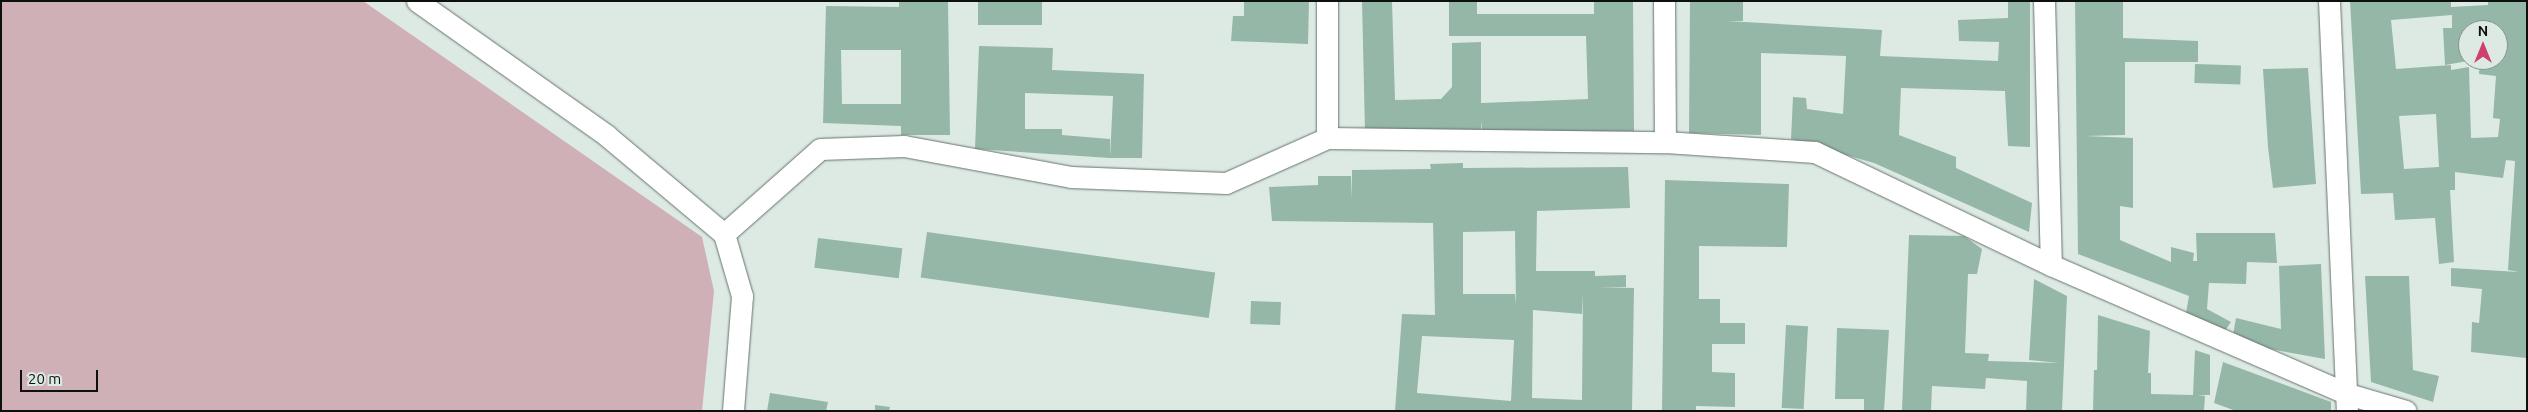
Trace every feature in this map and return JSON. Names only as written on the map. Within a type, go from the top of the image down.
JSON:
[{"type":"street","points":[[418,1],[606,135],[724,234],[742,296],[733,411]]},
{"type":"street","points":[[1327,1],[1327,138]]},
{"type":"street","points":[[1664,1],[1665,142]]},
{"type":"street","points":[[2044,1],[2051,265]]},
{"type":"street","points":[[2329,1],[2347,402]]},
{"type":"street","points":[[724,234],[820,149],[904,146],[1071,177],[1226,183],[1327,138],[1665,142],[1815,152],[2051,265],[2347,402],[2406,411]]},
{"type":"shaded area","points":[[1,1],[363,1],[702,237],[714,291],[702,411],[1,411]]},
{"type":"building","points":[[899,1],[948,1],[950,135],[901,135],[901,126],[823,123],[826,6],[899,7]],"holes":[[[841,50],[901,50],[901,104],[842,104]]]},
{"type":"building","points":[[978,1],[1042,1],[1042,25],[978,25]]},
{"type":"building","points":[[1244,1],[1309,1],[1308,44],[1231,41],[1233,16],[1244,16]]},
{"type":"building","points":[[1362,1],[1392,1],[1395,100],[1441,99],[1452,87],[1452,43],[1481,42],[1481,103],[1588,99],[1586,36],[1449,36],[1449,1],[1477,1],[1477,14],[1594,14],[1594,1],[1633,1],[1634,131],[1482,133],[1482,120],[1481,131],[1365,132]]},
{"type":"building","points":[[1690,1],[1743,1],[1743,21],[1727,21],[1882,30],[1880,56],[1998,61],[1999,42],[1959,41],[1958,20],[2008,18],[2008,1],[2030,1],[2030,147],[2008,146],[2005,91],[1901,88],[1899,135],[1956,157],[1956,168],[2032,203],[2029,232],[1874,163],[1791,139],[1793,97],[1806,98],[1807,109],[1843,114],[1846,56],[1761,53],[1761,135],[1689,133]]},
{"type":"building","points":[[2075,1],[2123,1],[2123,38],[2198,41],[2198,62],[2125,62],[2125,135],[2085,136],[2133,138],[2133,208],[2120,206],[2120,240],[2171,262],[2171,247],[2194,253],[2193,261],[2197,261],[2196,233],[2275,233],[2277,263],[2247,262],[2246,284],[2209,283],[2207,309],[2231,322],[2223,334],[2186,313],[2189,296],[2078,254]]},
{"type":"building","points":[[2350,1],[2451,1],[2451,7],[2488,5],[2488,1],[2527,1],[2526,358],[2471,352],[2472,322],[2479,323],[2482,289],[2451,286],[2451,268],[2519,272],[2508,270],[2515,161],[2506,160],[2503,178],[2455,172],[2455,190],[2450,190],[2454,262],[2439,264],[2435,218],[2395,220],[2393,193],[2361,194]],"holes":[[[2452,15],[2452,28],[2443,28],[2445,65],[2458,63],[2458,20],[2508,20],[2508,70],[2479,70],[2479,74],[2496,76],[2493,118],[2500,119],[2498,137],[2471,138],[2469,70],[2451,70],[2451,65],[2396,69],[2391,20]],[[2436,114],[2439,167],[2404,169],[2399,116]]]},
{"type":"building","points":[[979,46],[1053,48],[1052,70],[1144,74],[1142,158],[1110,158],[975,149]],"holes":[[[1025,93],[1113,96],[1110,158],[1110,139],[1062,135],[1062,129],[1025,129]]]},
{"type":"building","points":[[2195,64],[2241,66],[2240,85],[2194,83]]},
{"type":"building","points":[[2308,68],[2316,184],[2273,188],[2268,147],[2263,69]]},
{"type":"building","points":[[1463,163],[1463,168],[1628,167],[1630,208],[1537,211],[1536,271],[1595,271],[1595,276],[1626,275],[1626,287],[1599,287],[1634,288],[1632,411],[1395,411],[1402,314],[1435,315],[1433,223],[1272,221],[1269,187],[1318,185],[1318,176],[1351,176],[1352,200],[1352,170],[1431,169],[1430,164]],"holes":[[[1515,231],[1516,306],[1515,294],[1463,294],[1463,232]],[[1583,293],[1582,400],[1532,398],[1533,310],[1582,314]],[[1422,336],[1514,340],[1511,401],[1417,393]]]},
{"type":"building","points":[[1665,180],[1789,184],[1787,247],[1699,246],[1699,299],[1720,299],[1720,323],[1745,323],[1745,344],[1712,344],[1712,372],[1735,373],[1735,407],[1696,406],[1696,411],[1662,411]]},
{"type":"building","points":[[927,232],[1215,272],[1209,318],[921,278]]},
{"type":"building","points":[[1909,235],[1964,236],[1982,249],[1977,274],[1968,274],[1965,353],[1989,354],[1988,361],[2059,363],[2029,360],[2034,279],[2067,296],[2062,411],[2026,411],[2027,381],[1986,378],[1985,389],[1932,386],[1931,411],[1902,411]]},
{"type":"building","points":[[818,238],[902,248],[899,278],[814,268]]},
{"type":"building","points":[[2321,264],[2325,359],[2270,349],[2233,335],[2236,318],[2281,329],[2279,266]]},
{"type":"building","points":[[2365,276],[2409,276],[2413,370],[2439,376],[2433,402],[2371,382]]},
{"type":"building","points":[[1251,301],[1281,302],[1280,325],[1250,324]]},
{"type":"building","points":[[2098,315],[2150,331],[2148,373],[2151,373],[2151,394],[2193,395],[2195,350],[2210,355],[2210,395],[2198,395],[2205,396],[2204,411],[2093,411],[2094,370],[2097,370]]},
{"type":"building","points":[[1786,325],[1808,326],[1804,409],[1782,408]]},
{"type":"building","points":[[1837,328],[1889,330],[1884,411],[1864,411],[1864,399],[1835,399]]},
{"type":"building","points":[[2223,362],[2331,402],[2331,411],[2236,411],[2214,403]]},
{"type":"building","points":[[770,393],[828,402],[826,411],[767,411]]},
{"type":"building","points":[[875,405],[890,407],[889,411],[875,411]]}]
